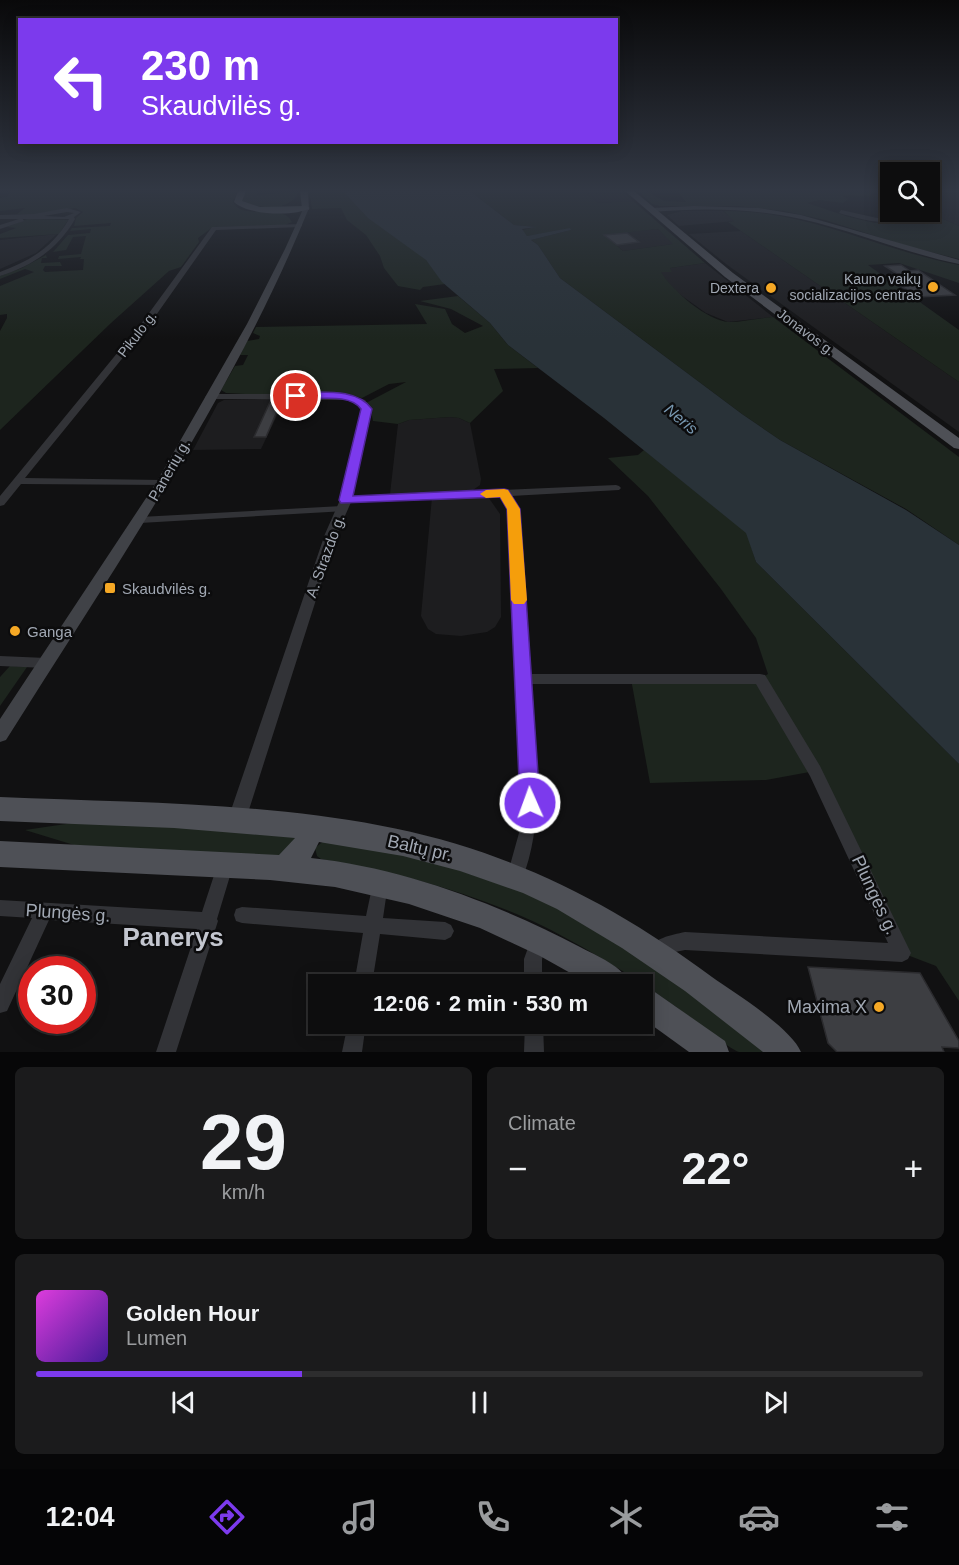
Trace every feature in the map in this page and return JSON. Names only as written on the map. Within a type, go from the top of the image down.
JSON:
[{"type":"main road","name":"Panerių g.","points":[[0,734],[162,483],[252,324],[293,240]]},
{"type":"main road","name":"Jonavos g.","points":[[687,240],[729,275],[959,445]]},
{"type":"main road","points":[[878,240],[959,262]]},
{"type":"main road","name":"Baltų pr.","points":[[0,809],[237,819],[312,827],[392,840],[462,858],[514,876],[573,903],[624,933],[693,980],[786,1052]]},
{"type":"main road","points":[[281,869],[298,857],[307,845],[312,827]]},
{"type":"main road","points":[[0,854],[281,869],[332,874],[380,884],[448,903],[540,939],[599,974]]},
{"type":"main road","points":[[653,1008],[714,1052]]},
{"type":"street","points":[[0,274],[45,253],[59,240]]},
{"type":"street","name":"Pikulo g.","points":[[0,503],[144,326],[205,240]]},
{"type":"street","name":"A. Strazdo g.","points":[[210,397],[346,397],[362,402],[367,409],[344,505],[331,534],[237,819]]},
{"type":"street","points":[[18,481],[162,483]]},
{"type":"street","points":[[140,520],[504,493],[616,488]]},
{"type":"street","points":[[504,493],[514,509],[530,803],[527,833],[514,876]]},
{"type":"street","points":[[0,661],[46,663]]},
{"type":"street","name":"Plungės g.","points":[[523,680],[760,679],[777,704],[832,804],[902,953],[685,941],[667,945],[653,953]]},
{"type":"street","points":[[166,1052],[225,866]]},
{"type":"street","points":[[364,974],[380,884]]},
{"type":"street","name":"Plungės g.","points":[[0,908],[209,921]]},
{"type":"street","points":[[0,1004],[44,912]]},
{"type":"street","points":[[243,915],[446,931]]},
{"type":"street","points":[[534,974],[533,959],[540,939]]},
{"type":"street","points":[[352,1052],[355,1034]]},
{"type":"street","points":[[534,1034],[534,1052]]},
{"type":"shaded area","points":[[0,240],[50,240],[36,253],[0,269]]},
{"type":"shaded area","points":[[64,240],[71,240],[66,250],[53,252]]},
{"type":"shaded area","points":[[85,240],[199,240],[199,242],[181,267],[169,271],[111,323],[0,430],[0,331],[7,314],[0,315],[0,286],[34,272],[25,269],[0,279],[0,276],[22,268],[46,255],[47,258],[42,258],[41,263],[60,262],[62,266],[45,266],[43,270],[45,272],[83,270],[84,259],[80,259],[81,257],[58,259],[59,256],[81,254]]},
{"type":"shaded area","points":[[369,240],[402,240],[426,260],[445,284],[423,287],[420,290],[398,286],[384,268],[380,256]]},
{"type":"shaded area","points":[[531,240],[610,240],[623,251],[673,244],[669,240],[678,240],[705,263],[670,268],[672,272],[661,272],[673,287],[691,303],[711,316],[729,322],[773,317],[959,457],[959,545],[906,509],[780,440],[742,414],[560,278],[538,245]]},
{"type":"shaded area","points":[[610,240],[670,240],[674,244],[623,251]]},
{"type":"shaded area","points":[[697,240],[754,240],[959,382],[959,432],[726,264]]},
{"type":"shaded area","points":[[754,240],[869,240],[959,265],[959,283],[899,263],[868,265],[959,330],[959,382]]},
{"type":"shaded area","points":[[888,240],[959,240],[959,259],[907,246]]},
{"type":"shaded area","points":[[705,263],[773,317],[728,322],[706,313],[675,291],[660,272],[671,272],[670,268]]},
{"type":"shaded area","points":[[458,296],[490,323],[508,345],[538,368],[494,369],[503,391],[470,423],[450,417],[409,420],[398,424],[373,421],[370,407],[366,403],[406,382],[389,384],[362,398],[338,394],[226,393],[221,390],[235,366],[243,365],[248,355],[240,355],[247,341],[259,339],[260,336],[253,333],[256,327],[427,324],[415,304],[445,309],[452,324],[465,333],[483,326],[451,309],[420,301]]},
{"type":"shaded area","points":[[285,399],[261,449],[193,450],[218,403],[224,400]]},
{"type":"shaded area","points":[[450,417],[470,423],[481,479],[480,485],[473,490],[390,494],[398,424],[409,420]]},
{"type":"shaded area","points":[[644,450],[747,533],[756,562],[959,764],[959,1001],[936,966],[902,953],[815,771],[766,780],[650,783],[631,679],[760,679],[768,674],[756,638],[721,589],[648,496],[608,458],[638,455]]},
{"type":"shaded area","points":[[486,494],[500,514],[501,617],[495,627],[487,632],[461,636],[436,634],[428,629],[421,616],[432,497]]},
{"type":"shaded area","points":[[10,666],[27,667],[0,706],[0,677]]},
{"type":"shaded area","points":[[86,821],[294,833],[298,839],[286,857],[74,845],[25,830]]},
{"type":"shaded area","points":[[326,839],[429,860],[540,898],[639,954],[766,1052],[734,1050],[653,991],[653,974],[626,974],[567,938],[524,917],[439,886],[321,859],[317,856],[315,848]]},
{"type":"water","name":"Neris","points":[[399,240],[531,240],[538,245],[560,278],[742,414],[780,440],[906,510],[959,545],[959,764],[756,562],[746,533],[604,418],[508,345],[490,323],[442,282],[426,260]]},
{"type":"building","points":[[611,240],[639,242],[617,245]]},
{"type":"building","name":"Kauno vaikų socializacijos centras","points":[[901,265],[910,271],[918,270],[955,295],[918,297],[901,286],[914,285],[885,266]]},
{"type":"building","points":[[270,402],[281,402],[266,437],[254,437]]},
{"type":"building","name":"Maxima X","points":[[808,967],[920,973],[959,1041],[959,1048],[942,1047],[944,1052],[837,1052],[828,1043]]},
{"type":"slow traffic","points":[[486,494],[504,493],[514,509],[519,600]]},
{"type":"place","name":"Kauno vaikų socializacijos centras","points":[[933,287]]},
{"type":"place","name":"Dextera","points":[[771,288]]},
{"type":"place","name":"Skaudvilės g.","points":[[110,588]]},
{"type":"place","name":"Ganga","points":[[15,631]]},
{"type":"place","name":"Maxima X","points":[[879,1007]]},
{"type":"district","name":"Panerys","points":[[173,937]]},
{"type":"route","points":[[296,396],[346,397],[362,402],[367,409],[346,500],[504,493],[514,509],[530,803]]}]
